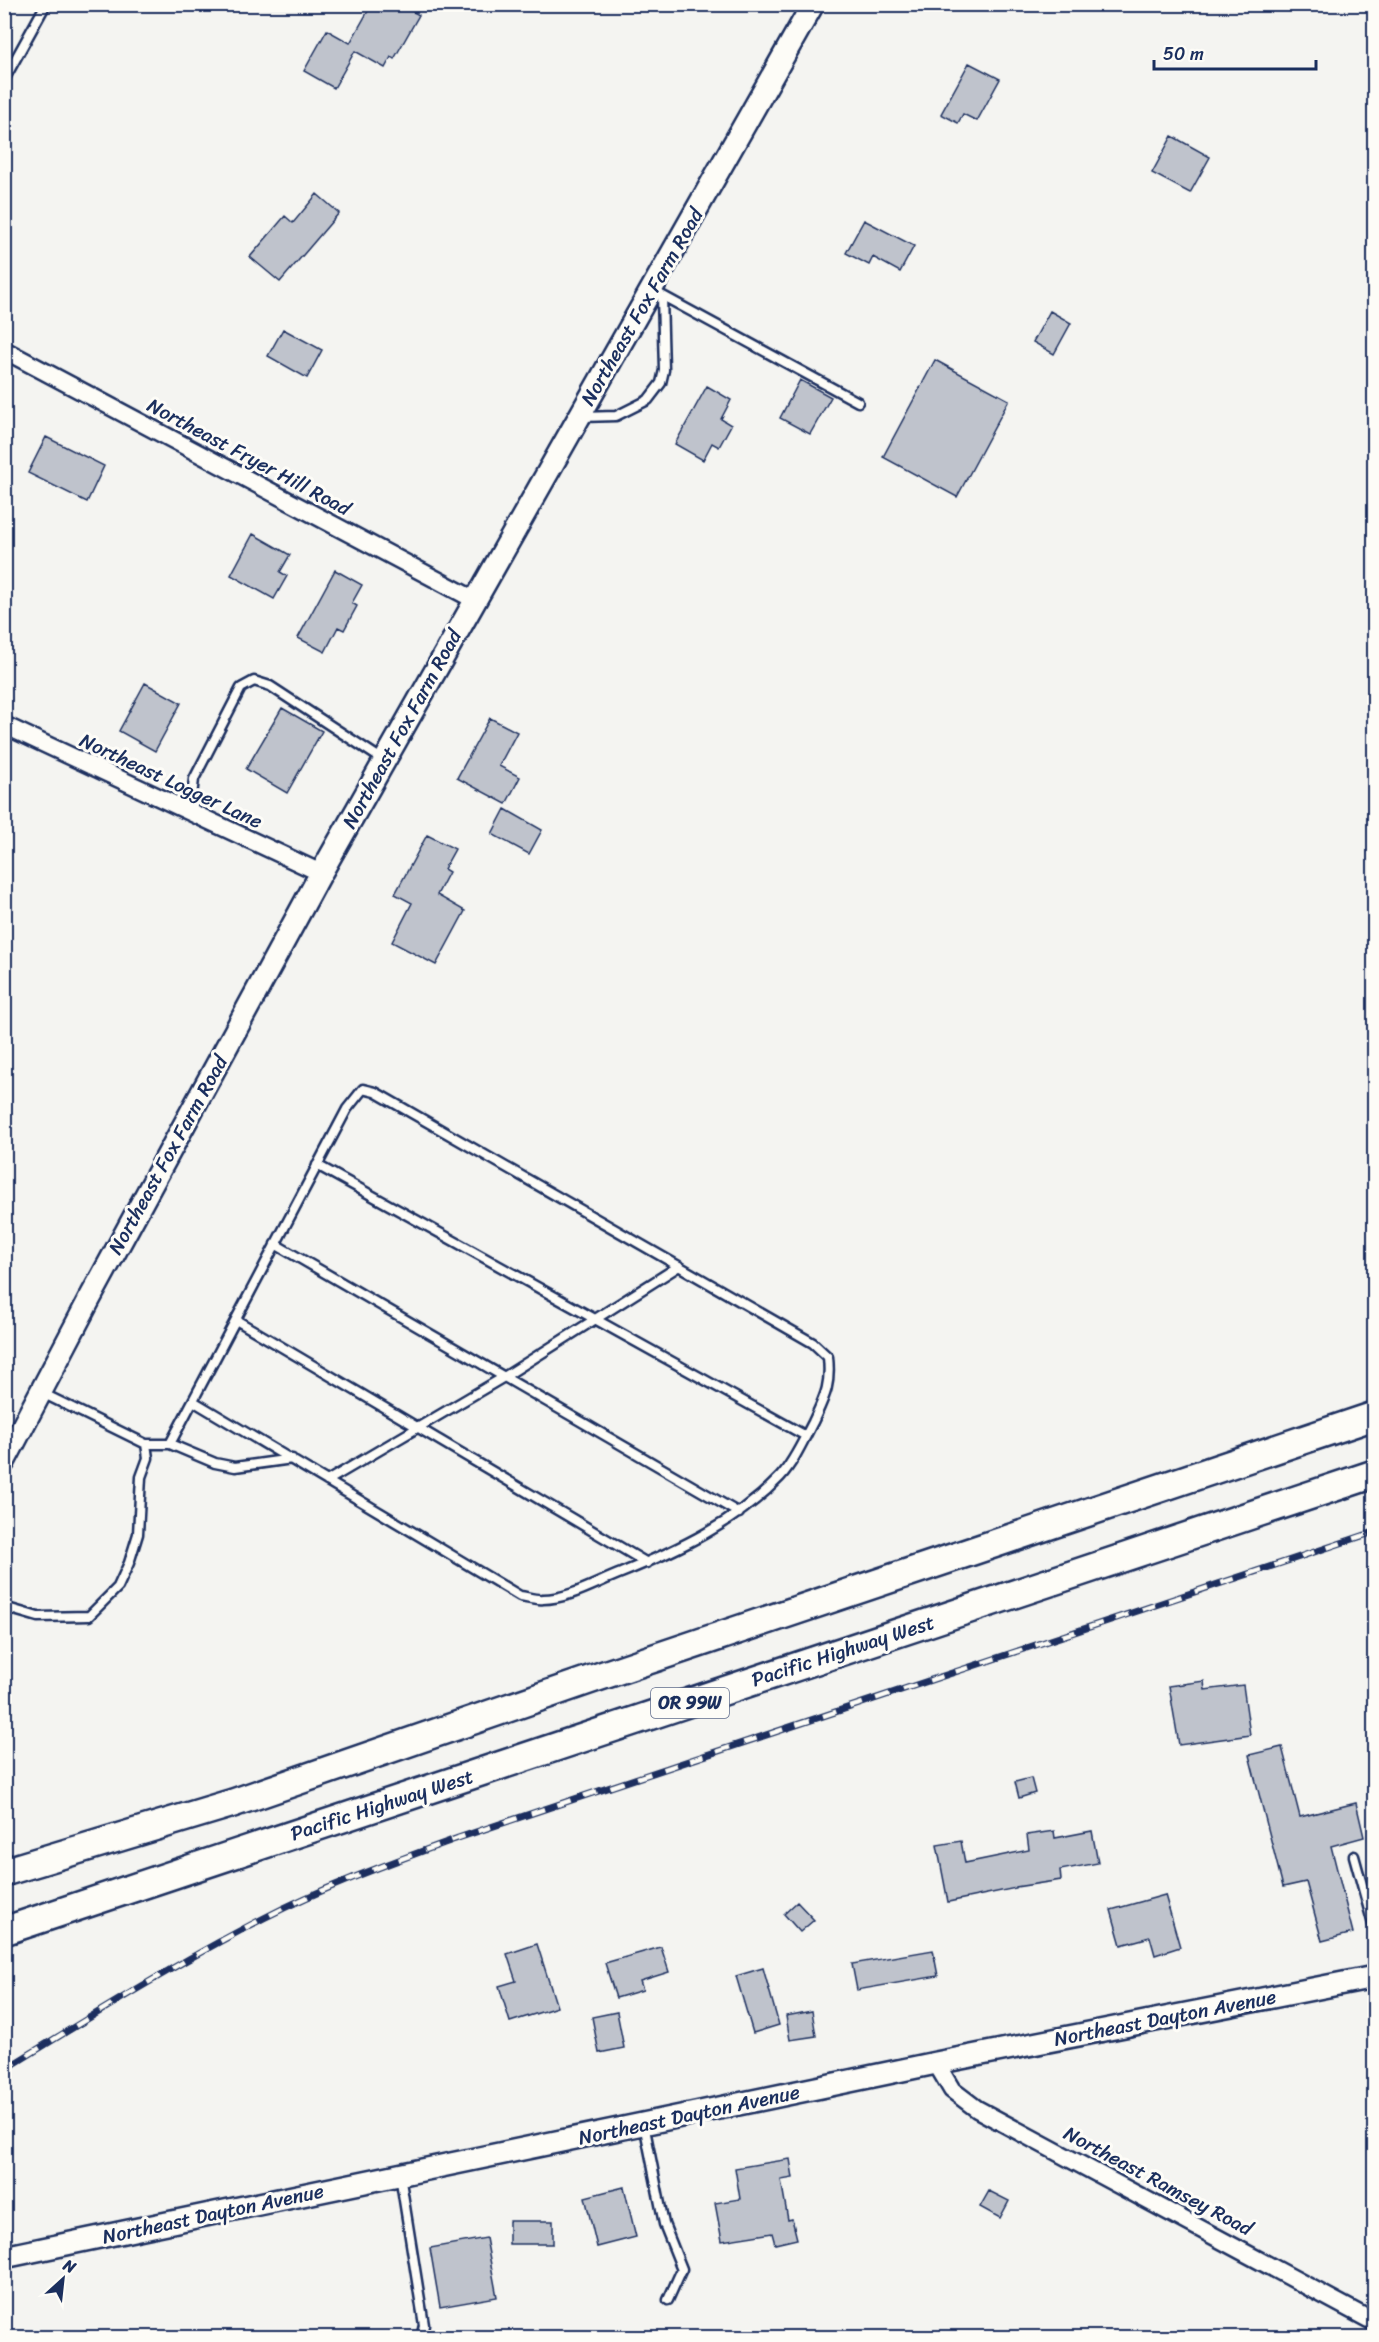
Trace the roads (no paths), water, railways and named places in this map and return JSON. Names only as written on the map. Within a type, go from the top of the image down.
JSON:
[{"type":"main road","name":"OR 99W","points":[[4,1872],[233,1803],[592,1679],[1374,1416]]},
{"type":"main road","name":"Pacific Highway West","points":[[4,1931],[1374,1474]]},
{"type":"street","name":"Northeast Fox Farm Road","points":[[4,1462],[321,873],[579,417],[657,293],[813,4]]},
{"type":"street","name":"Northeast Fryer Hill Road","points":[[4,351],[475,600]]},
{"type":"street","name":"Northeast Logger Lane","points":[[4,725],[321,873]]},
{"type":"street","name":"Northeast Dayton Avenue","points":[[4,2257],[936,2063],[1374,1977]]},
{"type":"street","name":"Northeast Ramsey Road","points":[[936,2063],[952,2090],[977,2109],[1374,2322]]},
{"type":"lane","points":[[4,80],[46,4]]},
{"type":"lane","points":[[657,293],[858,402]]},
{"type":"lane","points":[[579,417],[616,416],[648,400],[661,383],[664,370],[657,293]]},
{"type":"lane","points":[[194,815],[192,796],[194,779],[241,688],[255,681],[270,686],[384,761]]},
{"type":"lane","points":[[170,1444],[347,1109],[363,1089],[385,1098],[813,1343],[828,1357],[830,1378],[806,1436],[782,1475],[739,1514],[647,1563],[559,1597],[542,1600],[520,1596],[193,1401]]},
{"type":"lane","points":[[317,1165],[806,1436]]},
{"type":"lane","points":[[275,1244],[739,1514]]},
{"type":"lane","points":[[327,1481],[417,1426],[504,1377],[679,1266]]},
{"type":"lane","points":[[236,1320],[647,1563]]},
{"type":"lane","points":[[40,1392],[146,1444],[170,1444],[215,1463],[236,1467],[292,1460]]},
{"type":"lane","points":[[4,1606],[38,1617],[90,1616],[118,1587],[129,1563],[138,1534],[141,1477],[148,1458],[146,1444]]},
{"type":"lane","points":[[1353,1856],[1374,1928]]},
{"type":"lane","points":[[644,2124],[664,2224],[682,2269],[669,2300]]},
{"type":"lane","points":[[400,2175],[424,2325],[421,2337]]},
{"type":"railway","points":[[4,2070],[198,1954],[287,1906],[360,1875],[458,1838],[1374,1532]]}]
